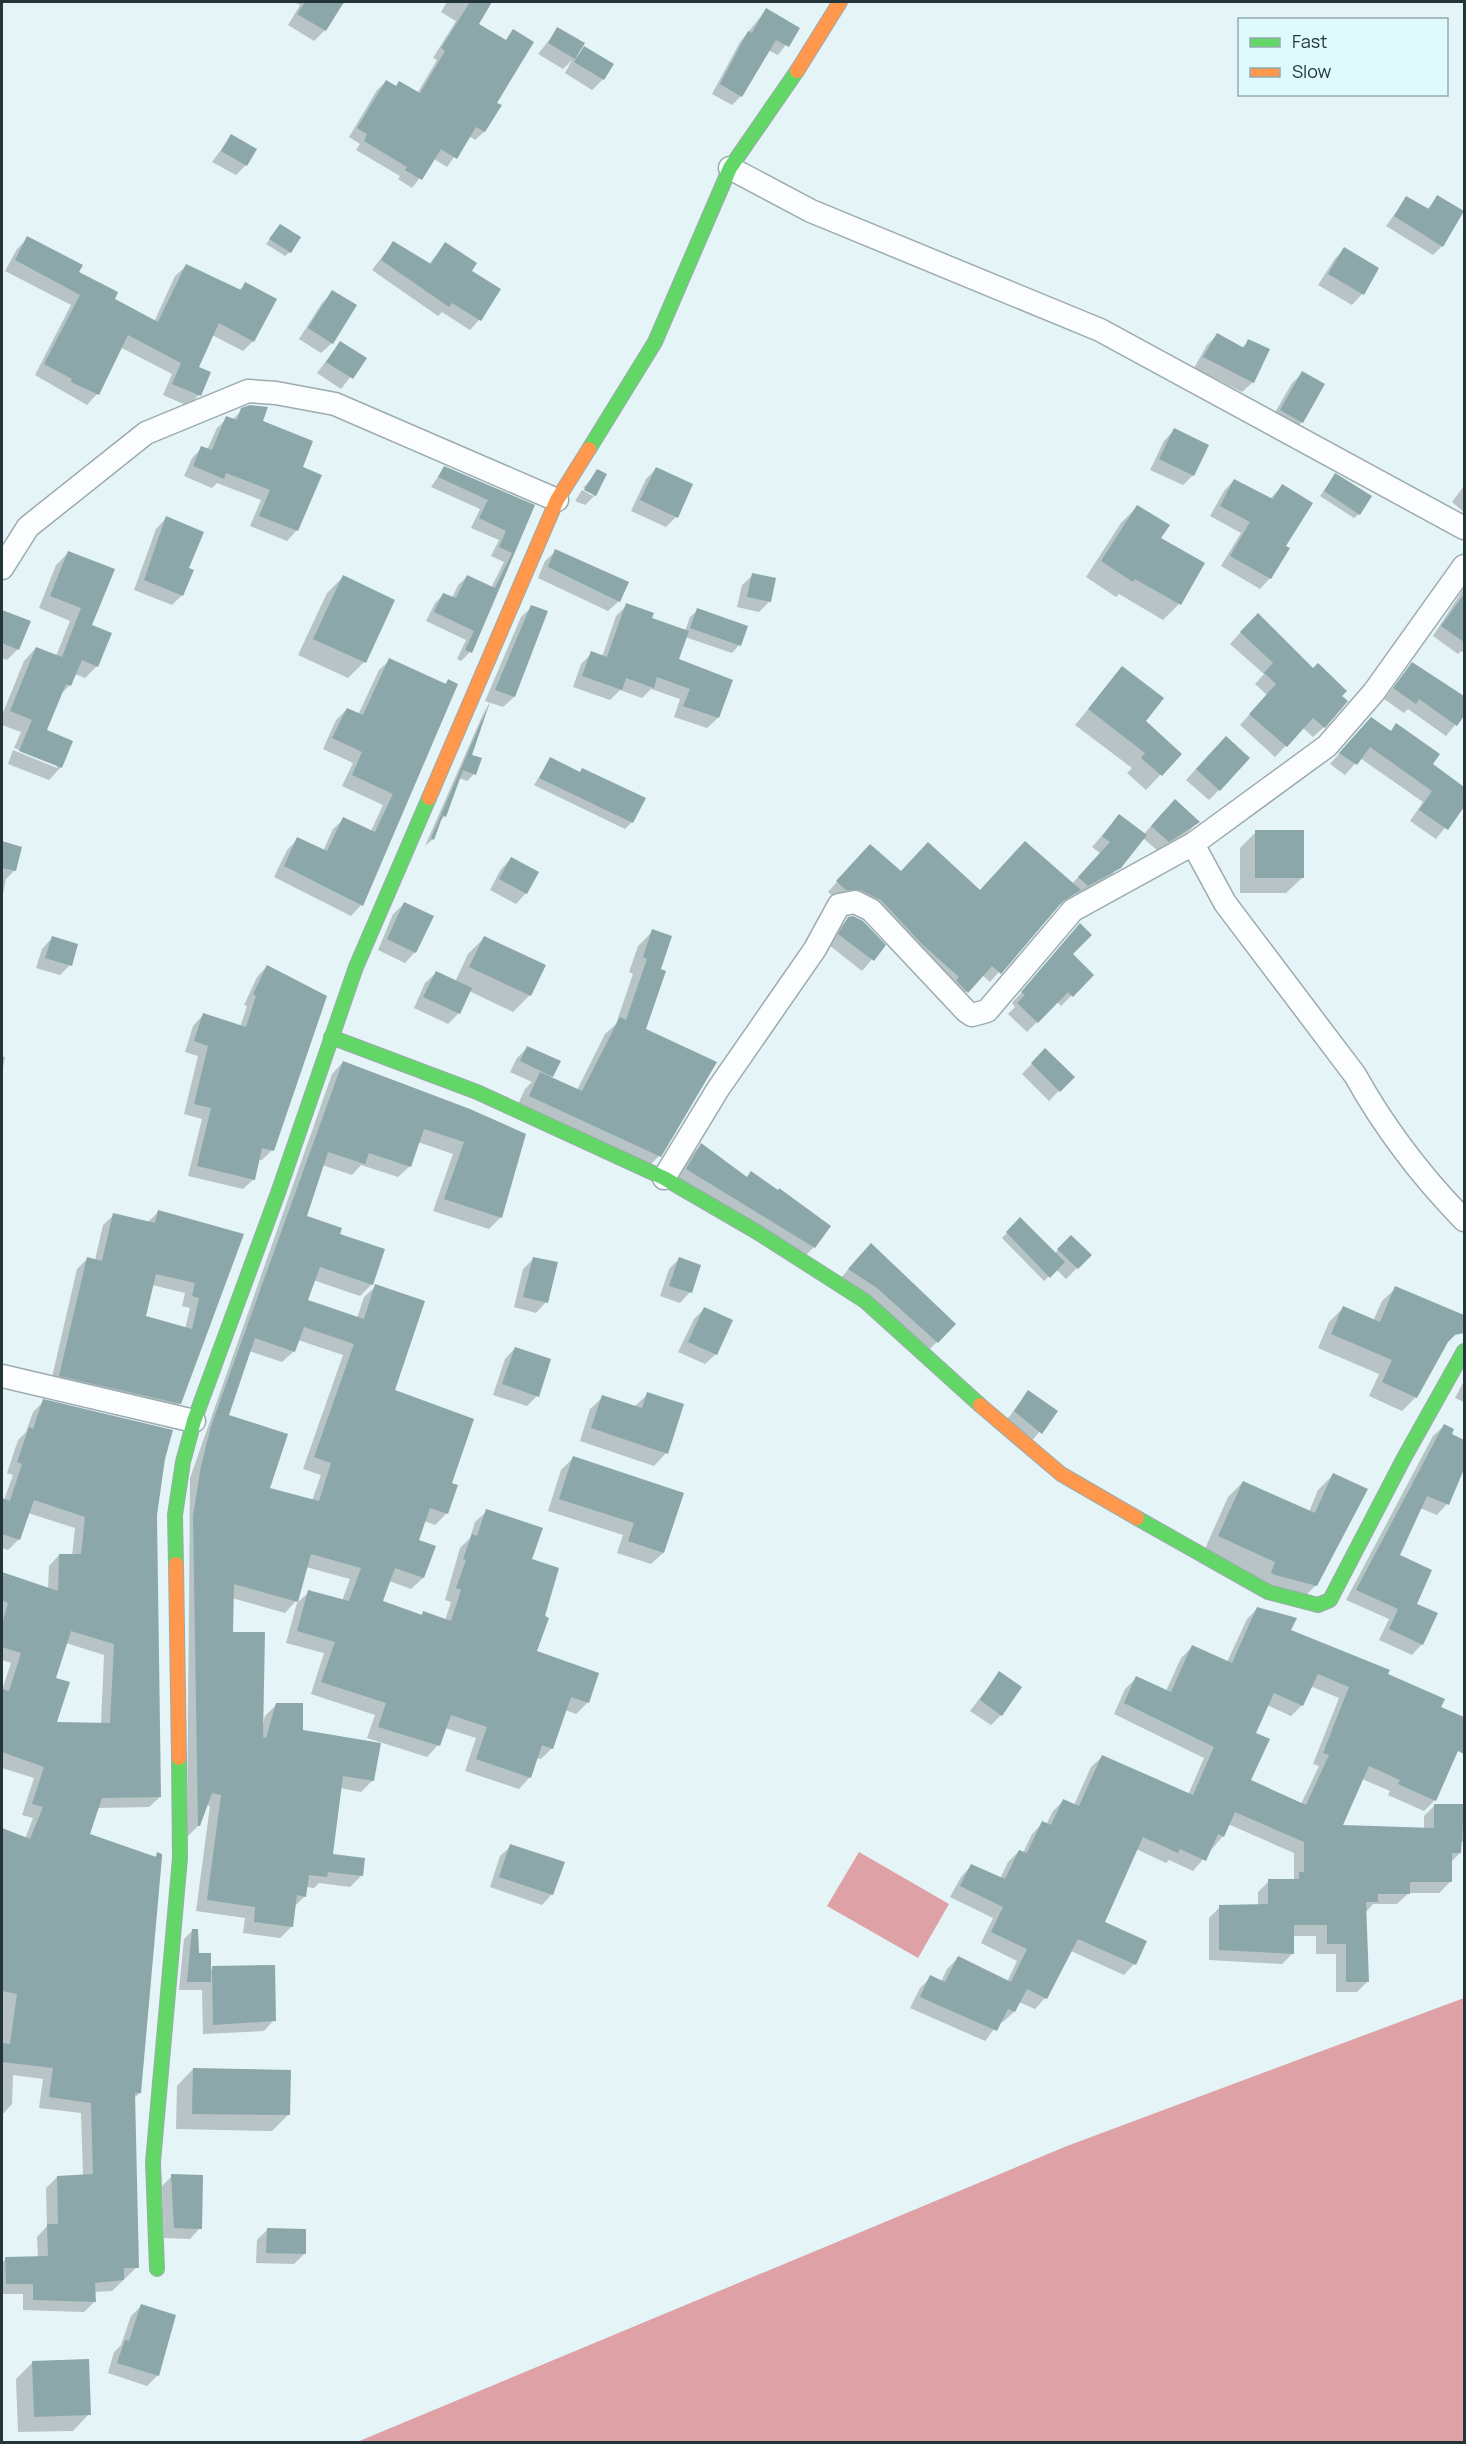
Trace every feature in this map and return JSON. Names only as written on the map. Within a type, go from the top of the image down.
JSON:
[{"type":"street","points":[[157,2269],[153,2162],[180,1858],[175,1515],[183,1462],[194,1421],[369,935],[557,500],[655,342],[730,168],[819,39],[840,2]]},
{"type":"street","points":[[730,168],[811,211],[1100,330],[1464,528]]},
{"type":"street","points":[[2,567],[28,527],[146,433],[248,391],[276,393],[335,404],[557,500]]},
{"type":"street","points":[[664,1178],[718,1089],[815,949],[839,905],[855,902],[871,910],[966,1011],[978,1015],[987,1011],[1073,910],[1193,844],[1328,746],[1374,692],[1464,566]]},
{"type":"street","points":[[1193,844],[1225,903],[1355,1076],[1367,1096],[1441,1196],[1464,1220]]},
{"type":"street","points":[[332,1037],[477,1092],[664,1178],[757,1232],[865,1301],[946,1376],[1061,1474],[1268,1592],[1318,1605],[1330,1600],[1404,1458],[1464,1351]]},
{"type":"street","points":[[2,1376],[194,1421]]},
{"type":"shaded area","points":[[859,1852],[949,1904],[918,1958],[827,1906]]},
{"type":"shaded area","points":[[1464,1998],[1464,2442],[357,2442],[1067,2146]]},
{"type":"building","points":[[305,2],[344,2],[326,31],[297,14]]},
{"type":"building","points":[[470,2],[492,2],[479,24],[506,40],[513,29],[534,42],[497,103],[502,105],[485,132],[476,127],[457,159],[441,149],[422,180],[405,170],[407,167],[364,141],[367,134],[357,128],[386,80],[396,86],[399,81],[420,93],[445,51],[441,48]]},
{"type":"building","points":[[766,8],[800,28],[789,47],[776,40],[742,97],[720,84],[748,31],[752,33]]},
{"type":"building","points":[[557,27],[585,43],[575,59],[548,43]]},
{"type":"building","points":[[584,46],[614,64],[604,80],[574,62]]},
{"type":"building","points":[[231,134],[257,149],[247,166],[221,151]]},
{"type":"building","points":[[1437,195],[1464,211],[1443,247],[1394,216],[1406,196],[1429,209]]},
{"type":"building","points":[[280,224],[301,237],[291,253],[269,239]]},
{"type":"building","points":[[27,236],[83,265],[79,272],[118,292],[115,299],[158,322],[186,264],[241,290],[245,282],[277,299],[254,342],[219,323],[199,367],[211,372],[201,396],[172,384],[181,363],[128,335],[99,395],[71,382],[72,379],[44,364],[80,295],[15,260]]},
{"type":"building","points":[[393,241],[431,264],[445,242],[477,263],[472,271],[501,289],[481,321],[452,303],[449,307],[381,260]]},
{"type":"building","points":[[1344,247],[1379,268],[1364,295],[1328,274]]},
{"type":"building","points":[[332,290],[357,305],[333,344],[308,328]]},
{"type":"building","points":[[1217,333],[1244,348],[1248,339],[1270,349],[1254,383],[1203,357]]},
{"type":"building","points":[[340,341],[367,358],[353,379],[326,362]]},
{"type":"building","points":[[1302,371],[1325,384],[1303,423],[1280,410]]},
{"type":"building","points":[[250,405],[268,407],[263,421],[313,441],[303,467],[322,475],[298,531],[259,516],[270,490],[226,473],[224,479],[193,466],[201,446],[212,450],[226,416],[237,420],[241,408]]},
{"type":"building","points":[[1174,428],[1209,445],[1194,476],[1159,459]]},
{"type":"building","points":[[444,466],[535,505],[472,653],[465,650],[474,631],[434,612],[443,593],[456,598],[467,575],[495,588],[512,553],[499,547],[506,531],[479,518],[488,500],[438,477]]},
{"type":"building","points":[[656,467],[693,484],[678,518],[640,500]]},
{"type":"building","points":[[597,469],[607,474],[596,496],[584,490]]},
{"type":"building","points":[[1335,473],[1372,496],[1360,515],[1324,491]]},
{"type":"building","points":[[1234,479],[1273,499],[1282,484],[1313,503],[1286,546],[1290,548],[1271,579],[1230,556],[1250,522],[1220,506]]},
{"type":"building","points":[[1137,505],[1170,525],[1161,538],[1205,563],[1181,605],[1135,579],[1133,582],[1101,561]]},
{"type":"building","points":[[166,516],[204,532],[189,568],[194,570],[183,596],[144,580]]},
{"type":"building","points":[[555,549],[629,582],[620,602],[548,567]]},
{"type":"building","points":[[68,551],[115,569],[92,625],[112,633],[98,667],[82,660],[71,686],[66,684],[47,730],[73,741],[62,768],[19,751],[32,720],[10,711],[36,647],[62,657],[81,608],[50,596]]},
{"type":"building","points":[[752,573],[776,578],[771,602],[747,597]]},
{"type":"building","points":[[343,575],[395,600],[366,663],[313,639]]},
{"type":"building","points":[[1464,594],[1464,642],[1441,626]]},
{"type":"building","points":[[626,603],[654,613],[652,618],[689,631],[679,659],[733,680],[719,718],[683,706],[690,689],[657,677],[654,688],[626,678],[622,690],[582,676],[591,651],[607,657]]},
{"type":"building","points":[[531,605],[548,611],[515,697],[495,690]]},
{"type":"building","points":[[697,608],[748,626],[741,646],[690,628]]},
{"type":"building","points":[[2,610],[31,621],[19,650],[2,643]]},
{"type":"building","points":[[1258,613],[1313,668],[1318,663],[1347,691],[1342,696],[1348,701],[1325,728],[1313,718],[1287,747],[1249,714],[1276,684],[1264,673],[1273,663],[1240,632]]},
{"type":"building","points":[[389,658],[446,684],[448,679],[458,684],[363,906],[284,866],[297,837],[327,851],[343,817],[375,832],[393,794],[352,775],[362,752],[332,738],[347,708],[363,715]]},
{"type":"building","points":[[1412,662],[1464,696],[1464,716],[1457,726],[1419,699],[1416,704],[1393,688]]},
{"type":"building","points":[[1122,666],[1164,698],[1146,721],[1182,754],[1162,776],[1141,758],[1145,753],[1088,709]]},
{"type":"building","points":[[491,699],[472,755],[482,758],[476,775],[463,770],[446,817],[443,815],[434,840],[431,838]]},
{"type":"building","points":[[1371,717],[1391,731],[1396,723],[1440,754],[1433,764],[1464,787],[1464,807],[1448,830],[1419,810],[1432,791],[1370,747],[1357,765],[1339,753]]},
{"type":"building","points":[[1226,736],[1250,758],[1220,791],[1196,769]]},
{"type":"building","points":[[550,757],[580,772],[582,768],[646,798],[633,823],[539,778]]},
{"type":"building","points":[[1175,799],[1200,822],[1169,842],[1151,826]]},
{"type":"building","points":[[1119,814],[1147,835],[1121,868],[1088,886],[1078,877],[1110,842],[1102,836]]},
{"type":"building","points":[[1255,830],[1304,830],[1304,878],[1255,878]]},
{"type":"building","points":[[2,841],[22,847],[16,871],[2,868]]},
{"type":"building","points":[[1025,841],[1081,890],[1063,901],[1001,974],[992,966],[968,993],[956,980],[959,977],[922,944],[881,900],[860,890],[846,890],[836,881],[870,844],[901,871],[928,842],[980,890]]},
{"type":"building","points":[[511,857],[539,872],[527,894],[499,879]]},
{"type":"building","points":[[404,902],[434,916],[416,953],[387,939]]},
{"type":"building","points":[[853,916],[863,921],[886,945],[874,961],[838,934],[848,917]]},
{"type":"building","points":[[1080,923],[1092,935],[1073,954],[1094,975],[1073,997],[1068,992],[1038,1023],[1017,1003],[1025,995],[1021,992]]},
{"type":"building","points":[[652,929],[672,936],[661,969],[666,971],[646,1029],[717,1062],[661,1157],[529,1096],[540,1072],[582,1091],[620,1017],[626,1020],[647,959],[643,957]]},
{"type":"building","points":[[52,936],[78,944],[72,966],[45,958]]},
{"type":"building","points":[[484,936],[546,965],[531,996],[469,967]]},
{"type":"building","points":[[267,965],[327,996],[274,1151],[262,1148],[255,1180],[197,1166],[211,1108],[194,1104],[208,1046],[194,1041],[203,1013],[246,1027],[256,996],[253,994]]},
{"type":"building","points":[[436,971],[472,988],[460,1014],[423,997]]},
{"type":"building","points":[[527,1046],[561,1061],[553,1077],[520,1061]]},
{"type":"building","points":[[1045,1048],[1075,1077],[1060,1092],[1031,1063]]},
{"type":"building","points":[[343,1061],[470,1109],[526,1134],[502,1218],[444,1199],[464,1142],[424,1129],[411,1167],[369,1153],[365,1164],[328,1152],[307,1216],[342,1228],[340,1234],[385,1249],[373,1285],[320,1267],[308,1300],[364,1319],[375,1284],[425,1301],[395,1390],[474,1419],[452,1483],[458,1485],[448,1514],[430,1508],[419,1540],[436,1546],[424,1578],[395,1568],[383,1601],[422,1615],[423,1611],[451,1621],[461,1590],[456,1588],[466,1560],[463,1559],[472,1534],[477,1536],[486,1509],[543,1528],[532,1559],[559,1568],[545,1616],[549,1618],[537,1651],[599,1673],[589,1703],[571,1697],[553,1749],[542,1745],[531,1778],[476,1759],[487,1727],[451,1715],[440,1746],[378,1727],[386,1703],[321,1682],[335,1642],[297,1631],[308,1590],[349,1601],[361,1568],[311,1554],[298,1602],[234,1584],[233,1632],[265,1632],[263,1737],[266,1738],[276,1703],[303,1703],[303,1730],[381,1743],[374,1781],[343,1776],[333,1854],[365,1858],[363,1876],[328,1872],[327,1877],[309,1875],[306,1897],[297,1895],[293,1927],[254,1922],[255,1907],[207,1900],[221,1795],[212,1793],[200,1826],[198,1826],[193,1516],[201,1466],[211,1426]],"holes":[[[304,1327],[354,1344],[314,1457],[331,1463],[319,1501],[270,1488],[288,1434],[229,1415],[255,1338],[295,1352]]]},
{"type":"building","points":[[701,1143],[747,1177],[751,1171],[778,1190],[779,1188],[831,1226],[815,1248],[686,1169]]},
{"type":"building","points":[[158,1210],[244,1234],[181,1404],[59,1376],[87,1257],[102,1261],[113,1213],[155,1223]],"holes":[[[156,1274],[195,1283],[192,1296],[199,1298],[192,1329],[146,1316]]]},
{"type":"building","points":[[1020,1217],[1065,1262],[1050,1278],[1006,1232]]},
{"type":"building","points":[[1071,1235],[1092,1255],[1078,1269],[1057,1249]]},
{"type":"building","points":[[871,1243],[956,1324],[938,1343],[877,1288],[848,1269]]},
{"type":"building","points":[[533,1257],[558,1262],[548,1303],[523,1297]]},
{"type":"building","points":[[679,1257],[701,1265],[692,1293],[669,1286]]},
{"type":"building","points":[[1395,1286],[1464,1315],[1464,1333],[1455,1335],[1448,1342],[1417,1398],[1382,1382],[1392,1360],[1331,1334],[1343,1306],[1380,1322]]},
{"type":"building","points":[[704,1307],[733,1320],[717,1355],[688,1342]]},
{"type":"building","points":[[515,1347],[551,1359],[539,1397],[502,1384]]},
{"type":"building","points":[[1028,1390],[1058,1411],[1042,1434],[1014,1411]]},
{"type":"building","points":[[647,1392],[684,1404],[668,1454],[591,1428],[602,1395],[642,1408]]},
{"type":"building","points":[[43,1399],[173,1430],[165,1459],[157,1515],[161,1797],[102,1798],[90,1834],[156,1857],[157,1852],[162,1854],[141,2093],[135,2093],[139,2268],[124,2268],[124,2280],[95,2283],[96,2302],[33,2300],[33,2284],[6,2284],[5,2257],[48,2256],[47,2224],[58,2224],[57,2176],[93,2174],[91,2103],[49,2097],[53,2068],[2,2062],[2,2043],[10,2044],[17,1994],[2,1991],[2,1828],[30,1839],[43,1807],[32,1804],[44,1767],[2,1752],[2,1689],[9,1691],[21,1653],[2,1647],[2,1624],[8,1603],[2,1600],[2,1572],[58,1591],[59,1554],[81,1554],[85,1517],[34,1500],[20,1540],[2,1534],[2,1498],[10,1501],[22,1464],[17,1462],[29,1427],[33,1429]],"holes":[[[71,1631],[114,1644],[110,1723],[57,1722],[70,1682],[56,1678]]]},
{"type":"building","points":[[1444,1424],[1454,1429],[1452,1434],[1464,1440],[1464,1469],[1449,1505],[1427,1496],[1400,1555],[1432,1570],[1417,1604],[1438,1613],[1423,1645],[1389,1629],[1398,1609],[1356,1590]]},
{"type":"building","points":[[573,1456],[684,1493],[664,1553],[628,1541],[634,1523],[559,1499]]},
{"type":"building","points":[[1333,1473],[1368,1489],[1317,1586],[1271,1573],[1275,1562],[1218,1536],[1243,1481],[1315,1513]]},
{"type":"building","points":[[1257,1607],[1297,1618],[1291,1630],[1390,1670],[1388,1674],[1445,1699],[1441,1707],[1464,1717],[1464,1754],[1458,1751],[1436,1801],[1398,1784],[1400,1780],[1369,1766],[1343,1825],[1434,1828],[1434,1804],[1464,1804],[1461,1853],[1452,1853],[1452,1882],[1410,1882],[1410,1894],[1378,1894],[1378,1902],[1366,1902],[1369,1982],[1346,1982],[1346,1944],[1327,1944],[1327,1925],[1294,1925],[1294,1954],[1219,1950],[1219,1905],[1268,1904],[1268,1879],[1299,1879],[1299,1872],[1304,1872],[1304,1842],[1235,1812],[1224,1837],[1218,1834],[1206,1861],[1180,1849],[1178,1853],[1143,1837],[1105,1922],[1147,1941],[1136,1965],[1078,1939],[1047,1999],[1027,1989],[1015,2012],[1008,2009],[997,2031],[920,1997],[930,1975],[945,1982],[958,1956],[1011,1982],[1027,1949],[991,1932],[1003,1907],[960,1886],[971,1864],[1005,1879],[1019,1850],[1027,1853],[1042,1821],[1051,1825],[1063,1799],[1079,1806],[1102,1755],[1193,1795],[1214,1747],[1124,1703],[1136,1676],[1171,1692],[1192,1645],[1232,1663]],"holes":[[[1318,1674],[1349,1687],[1323,1753],[1329,1755],[1306,1805],[1251,1780],[1270,1739],[1256,1733],[1274,1693],[1303,1706]]]},
{"type":"building","points":[[999,1671],[1022,1687],[1002,1716],[980,1700]]},
{"type":"building","points":[[510,1844],[565,1862],[553,1895],[499,1877]]},
{"type":"building","points":[[192,1929],[198,1929],[199,1953],[211,1953],[211,1982],[187,1982]]},
{"type":"building","points":[[275,1965],[276,2021],[213,2025],[212,1966]]},
{"type":"building","points":[[193,2068],[291,2070],[290,2115],[192,2114]]},
{"type":"building","points":[[171,2174],[203,2175],[202,2229],[174,2228]]},
{"type":"building","points":[[267,2228],[306,2229],[306,2254],[266,2253]]},
{"type":"building","points":[[141,2304],[176,2315],[159,2376],[117,2363],[125,2340],[129,2341]]},
{"type":"building","points":[[89,2359],[91,2415],[34,2417],[32,2361]]},
{"type":"traffic: fast","points":[[589,449],[655,342],[730,168],[797,71]]},
{"type":"traffic: fast","points":[[176,1564],[175,1515],[183,1462],[194,1421],[278,1193],[356,967],[429,798]]},
{"type":"traffic: fast","points":[[331,1037],[477,1092],[664,1178],[757,1232],[865,1301],[980,1405]]},
{"type":"traffic: fast","points":[[1137,1518],[1268,1592],[1318,1605],[1330,1600],[1404,1458],[1464,1351]]},
{"type":"traffic: fast","points":[[157,2269],[153,2162],[180,1858],[179,1758]]},
{"type":"traffic: slow","points":[[797,71],[840,2]]},
{"type":"traffic: slow","points":[[429,798],[557,500],[589,449]]},
{"type":"traffic: slow","points":[[980,1405],[1061,1474],[1137,1518]]},
{"type":"traffic: slow","points":[[176,1564],[179,1758]]}]
